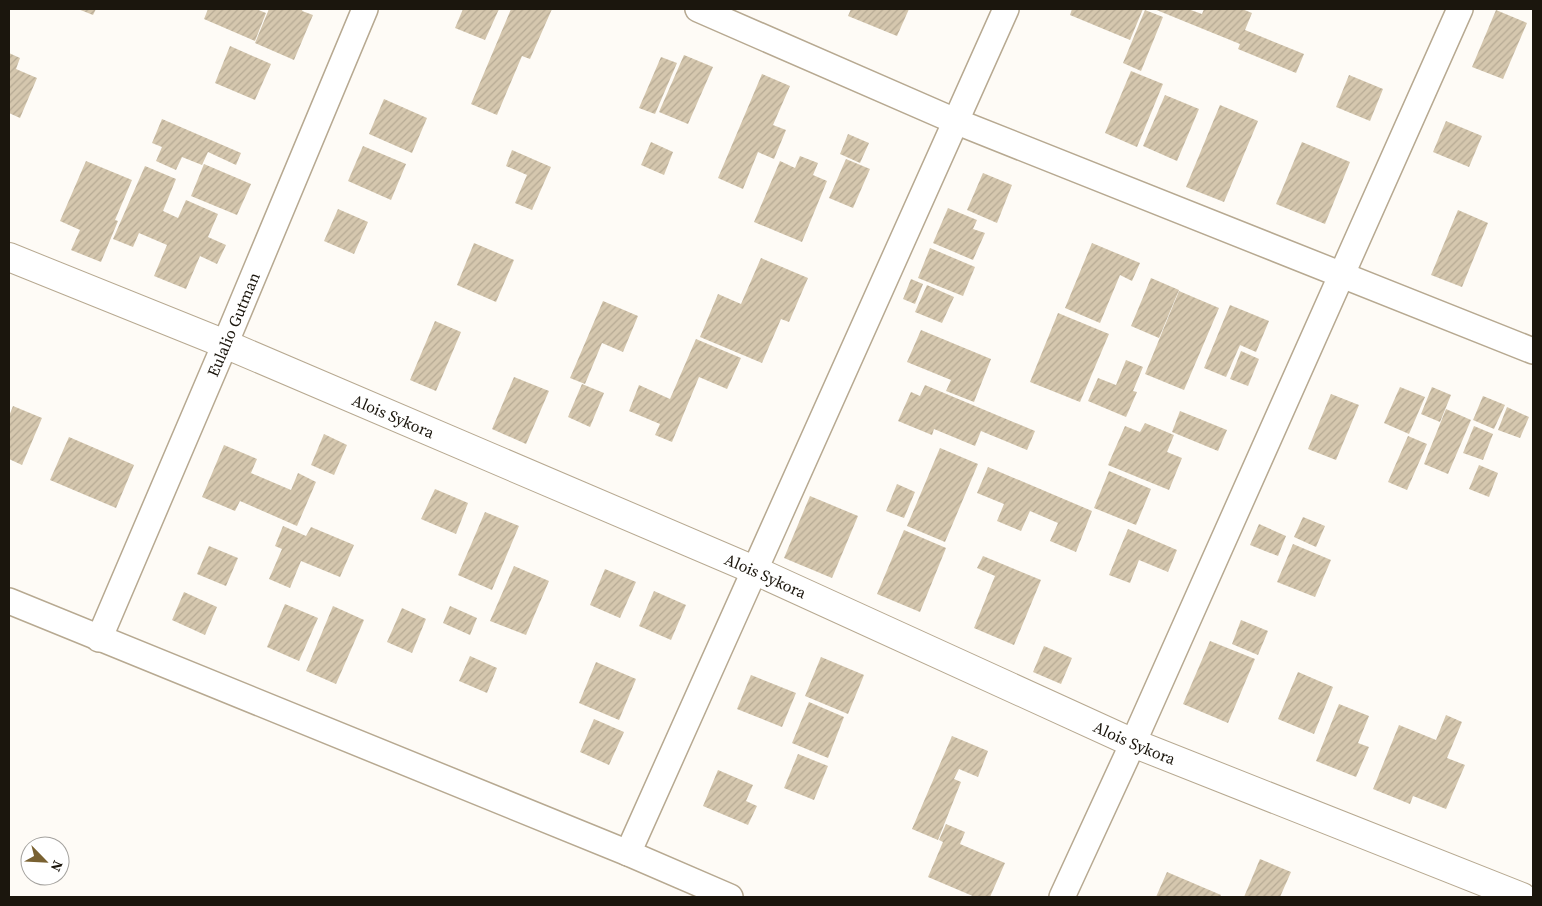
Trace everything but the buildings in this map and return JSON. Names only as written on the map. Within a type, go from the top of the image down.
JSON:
[{"type":"street","name":"Eulalio Gutman","points":[[99,639],[365,9]]},
{"type":"street","points":[[698,9],[955,121],[1533,351]]},
{"type":"street","points":[[628,853],[1006,9]]},
{"type":"street","points":[[1062,897],[1133,743],[1460,9]]},
{"type":"street","name":"Alois Sykora","points":[[9,256],[225,344],[754,570],[1133,743],[1522,897]]},
{"type":"street","points":[[9,601],[628,853],[730,897]]},
{"type":"street","points":[[1529,897],[1533,888]]}]
